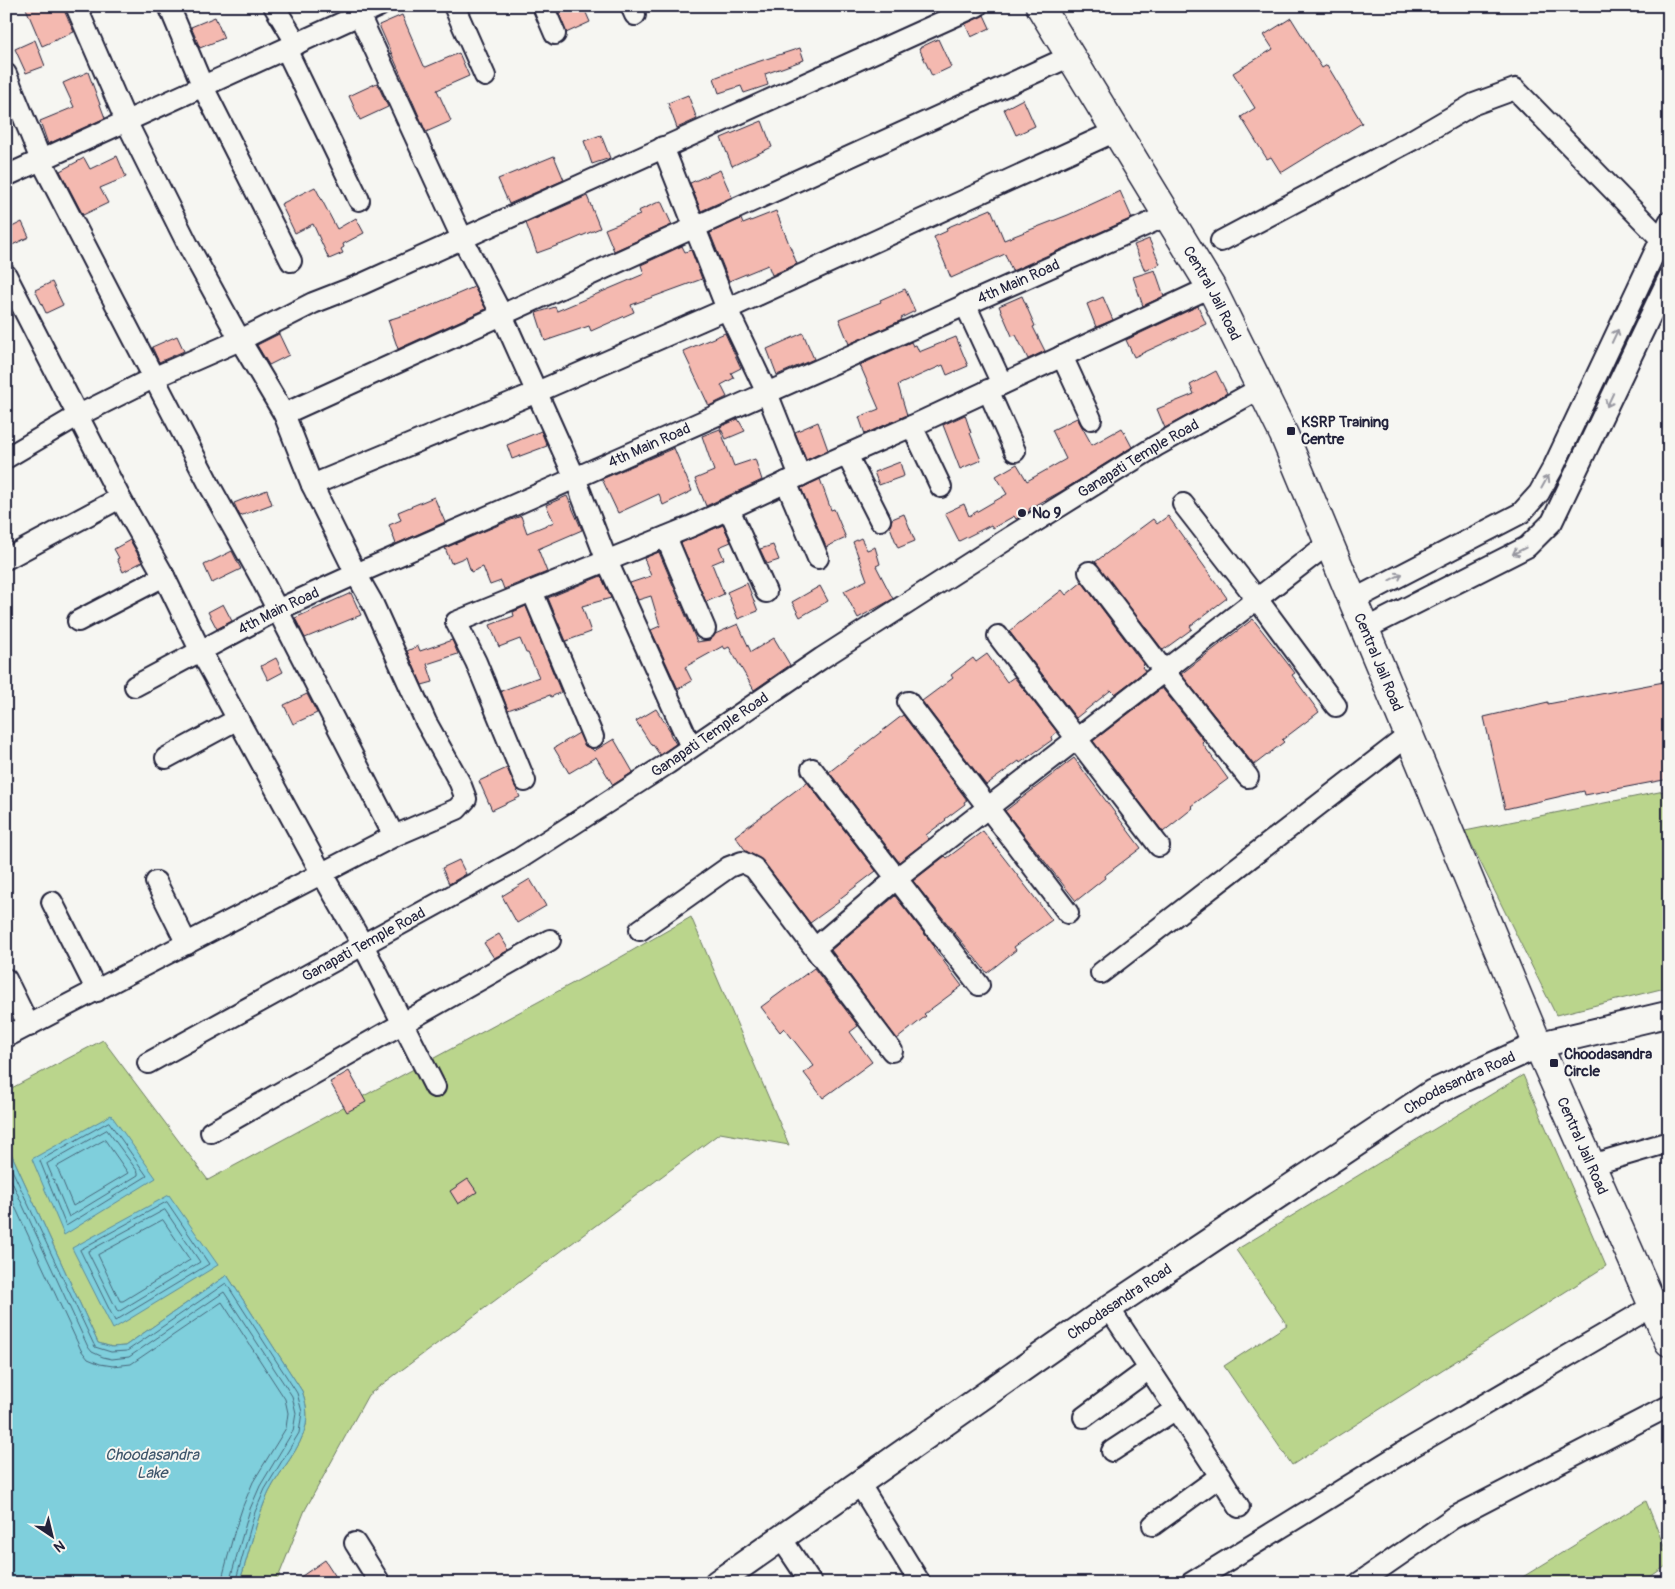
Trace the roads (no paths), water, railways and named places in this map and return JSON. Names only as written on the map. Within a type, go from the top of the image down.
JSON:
[{"type":"main road","name":"Central Jail Road","points":[[1040,6],[1212,287],[1284,435],[1538,1045],[1669,1342]]},
{"type":"street","points":[[6,1037],[394,836],[457,809],[466,800],[460,783],[426,722],[372,602],[312,485],[284,414],[240,340],[188,245],[126,122],[76,6]]},
{"type":"street","points":[[169,6],[204,87],[291,261]]},
{"type":"street","points":[[274,6],[359,200]]},
{"type":"street","points":[[6,176],[292,46],[357,11],[379,6]]},
{"type":"street","points":[[454,6],[485,76]]},
{"type":"street","points":[[543,6],[555,34]]},
{"type":"street","points":[[6,458],[79,415],[154,378],[240,340],[313,303],[362,284],[977,6]]},
{"type":"street","points":[[357,11],[462,238],[502,315],[575,478],[607,561],[691,748]]},
{"type":"street","points":[[284,414],[1071,56]]},
{"type":"street","points":[[6,74],[40,160],[211,488],[250,557],[394,836]]},
{"type":"street","points":[[1221,241],[1414,139],[1474,104],[1515,89],[1666,234],[1553,468],[1539,493],[1521,513],[1353,600]]},
{"type":"street","points":[[312,485],[536,392],[727,309],[1116,131]]},
{"type":"street","points":[[663,147],[727,309],[767,394],[818,558]]},
{"type":"street","name":"4th Main Road","points":[[135,686],[277,610],[1168,215]]},
{"type":"street","points":[[6,275],[120,498],[164,576],[200,650],[322,874],[363,945],[435,1087]]},
{"type":"street","points":[[1365,629],[1527,547],[1552,522],[1669,277]]},
{"type":"street","points":[[525,781],[476,662],[456,622],[730,509],[1212,287]]},
{"type":"street","points":[[965,304],[995,387],[1015,451]]},
{"type":"street","points":[[1062,356],[1091,420]]},
{"type":"street","name":"Ganapati Temple Road","points":[[148,1064],[519,859],[691,748],[822,658],[1008,538],[1156,446],[1261,388]]},
{"type":"street","points":[[912,426],[941,487]]},
{"type":"street","points":[[847,454],[880,520]]},
{"type":"street","points":[[6,560],[120,498]]},
{"type":"street","points":[[1183,504],[1257,598],[1336,706]]},
{"type":"street","points":[[730,509],[766,592]]},
{"type":"street","points":[[1521,513],[1540,534]]},
{"type":"street","points":[[666,537],[705,630]]},
{"type":"street","points":[[815,948],[896,879],[1329,543]]},
{"type":"street","points":[[1089,572],[1248,777]]},
{"type":"street","points":[[78,621],[164,576]]},
{"type":"street","points":[[532,591],[594,737]]},
{"type":"street","points":[[998,636],[1159,846]]},
{"type":"street","points":[[908,702],[1068,912]]},
{"type":"street","points":[[166,758],[238,719]]},
{"type":"street","points":[[1101,973],[1409,736]]},
{"type":"street","points":[[812,770],[979,985]]},
{"type":"street","points":[[640,930],[729,867],[742,862],[754,868],[892,1051]]},
{"type":"street","points":[[156,882],[187,944]]},
{"type":"street","points":[[52,902],[97,990]]},
{"type":"street","points":[[211,1132],[550,940]]},
{"type":"street","points":[[6,979],[29,1026]]},
{"type":"street","name":"Choodasandra Road","points":[[720,1582],[1109,1308],[1432,1093],[1538,1045],[1669,1014]]},
{"type":"street","points":[[1591,1165],[1669,1142]]},
{"type":"street","points":[[1192,1583],[1410,1448],[1653,1306]]},
{"type":"street","points":[[1109,1308],[1239,1507]]},
{"type":"street","points":[[1084,1417],[1149,1369]]},
{"type":"street","points":[[1359,1583],[1453,1518],[1669,1406]]},
{"type":"street","points":[[1112,1452],[1176,1408]]},
{"type":"street","points":[[1154,1525],[1220,1476]]},
{"type":"street","points":[[859,1483],[920,1583]]},
{"type":"street","points":[[781,1538],[811,1583]]},
{"type":"street","points":[[355,1542],[380,1583]]},
{"type":"water","points":[[111,1115],[156,1178],[64,1235],[32,1159]]},
{"type":"water","name":"Choodasandra Lake","points":[[10,1151],[98,1343],[112,1347],[125,1346],[227,1275],[302,1391],[306,1403],[306,1425],[300,1442],[264,1503],[239,1583],[6,1583],[6,1153]]},
{"type":"water","points":[[169,1195],[218,1265],[113,1329],[72,1248]]},
{"type":"place","name":"KSRP Training Centre","points":[[1291,431]]},
{"type":"place","name":"No 9","points":[[1022,513]]},
{"type":"place","name":"Choodasandra Circle","points":[[1554,1063]]}]
